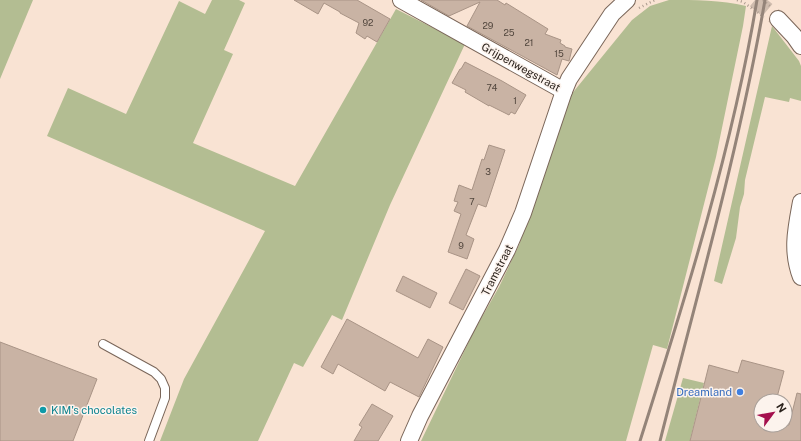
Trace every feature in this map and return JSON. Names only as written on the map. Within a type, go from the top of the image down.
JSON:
[{"type":"street","name":"Grijpenwegstraat","points":[[401,0],[564,91],[590,46],[612,14],[627,0]]},
{"type":"street","points":[[778,19],[801,46]]},
{"type":"street","name":"Tramstraat","points":[[409,441],[420,416],[507,250],[523,213],[564,91]]},
{"type":"street","points":[[801,202],[794,240],[801,277]]},
{"type":"lane","points":[[103,344],[154,372],[161,379],[165,388],[165,398],[149,441]]},
{"type":"green space","points":[[0,0],[33,0],[0,79]]},
{"type":"green space","points":[[212,0],[239,0],[245,3],[224,50],[233,54],[193,143],[295,186],[396,9],[465,44],[390,205],[342,320],[332,315],[303,367],[294,363],[258,441],[160,441],[184,379],[265,231],[47,136],[68,88],[126,114],[179,1],[205,14]]},
{"type":"green space","points":[[669,0],[718,1],[746,6],[716,157],[667,349],[653,345],[626,441],[421,441],[474,331],[499,287],[519,245],[570,96],[632,20],[650,6]]},
{"type":"green space","points":[[772,26],[799,61],[801,66],[801,101],[790,98],[789,102],[765,97],[745,180],[736,238],[722,284],[714,281]]},
{"type":"green space","points":[[683,378],[704,383],[690,440],[693,441],[665,441]]},
{"type":"building","points":[[294,0],[357,0],[390,19],[377,42],[367,36],[365,39],[356,33],[359,23],[324,3],[318,14]]},
{"type":"building","points":[[421,0],[497,0],[505,5],[506,3],[548,29],[545,34],[561,40],[560,43],[565,47],[572,49],[569,61],[562,59],[557,75],[467,26],[480,2],[449,16]]},
{"type":"building","points":[[465,62],[526,95],[515,114],[511,112],[509,115],[489,106],[465,92],[466,90],[452,83]]},
{"type":"building","points":[[489,145],[505,150],[486,207],[478,204],[466,235],[474,239],[467,259],[448,252],[461,214],[454,211],[458,202],[454,201],[459,185],[472,190],[482,159],[484,160]]},
{"type":"building","points":[[466,269],[480,276],[463,310],[449,303]]},
{"type":"building","points":[[403,276],[437,293],[430,308],[396,291]]},
{"type":"building","points":[[347,319],[418,358],[428,339],[443,347],[419,397],[390,382],[385,391],[338,364],[333,374],[321,367]]},
{"type":"building","name":"KIM's chocolates","points":[[0,342],[97,379],[73,441],[0,441]]},
{"type":"building","name":"Dreamland","points":[[742,360],[784,371],[778,393],[753,393],[753,433],[793,433],[793,409],[797,393],[801,394],[801,441],[690,441],[709,365],[738,373]]},
{"type":"building","points":[[372,404],[393,416],[378,441],[354,441],[362,427],[359,425]]},
{"type":"tunnel","points":[[755,0],[778,19]]},
{"type":"railway","points":[[640,441],[691,277],[721,167],[735,112],[757,0]]},
{"type":"railway","points":[[660,441],[730,167],[755,56],[765,0]]},
{"type":"place","name":"Dreamland","points":[[740,392]]},
{"type":"place","name":"KIM's chocolates","points":[[43,410]]}]
